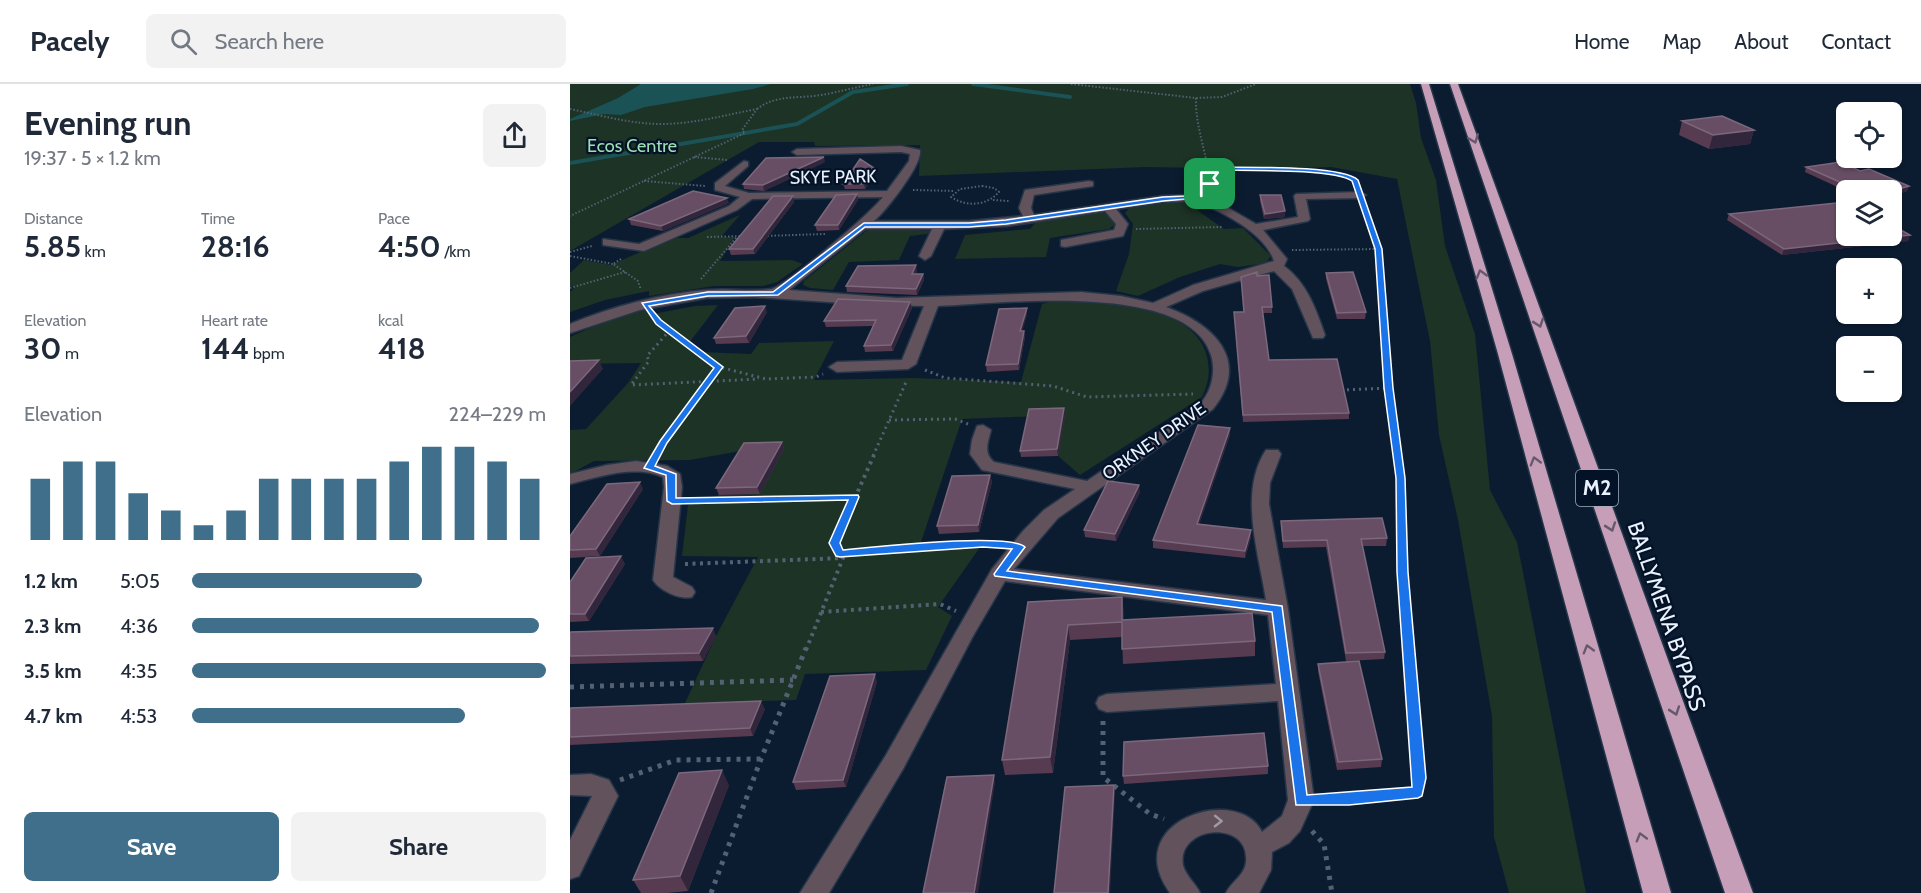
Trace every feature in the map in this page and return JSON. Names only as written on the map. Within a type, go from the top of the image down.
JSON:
[{"type":"highway","name":"M2","points":[[1425,84],[1505,354],[1657,893]]},
{"type":"highway","name":"BALLYMENA BYPASS","points":[[1454,84],[1739,893]]},
{"type":"street","name":"SKYE PARK","points":[[718,186],[724,191],[749,196],[892,194],[914,161],[916,152],[902,149],[797,152]]},
{"type":"street","points":[[718,186],[744,164]]},
{"type":"street","points":[[1030,218],[1025,206],[1029,192],[1089,184]]},
{"type":"street","points":[[570,329],[602,316],[644,304],[731,292],[775,294],[859,229],[878,212],[892,194]]},
{"type":"street","points":[[1254,227],[1304,219],[1300,196],[1360,195]]},
{"type":"street","points":[[607,242],[640,248],[733,208],[749,196]]},
{"type":"street","points":[[859,229],[939,226],[1030,218],[1172,198],[1205,200],[1254,227],[1294,280],[1318,335]]},
{"type":"street","points":[[1065,243],[1115,235],[1122,230],[1121,222],[1108,207]]},
{"type":"street","points":[[925,256],[939,226]]},
{"type":"street","points":[[1154,308],[1173,297],[1277,259]]},
{"type":"street","name":"ORKNEY DRIVE","points":[[775,294],[933,303],[1080,297],[1121,300],[1154,308],[1193,324],[1214,343],[1218,350],[1221,370],[1216,394],[1206,406],[1051,514],[1020,547],[999,574],[873,800],[814,893]]},
{"type":"street","points":[[837,367],[908,364],[933,303]]},
{"type":"street","points":[[983,430],[978,453],[985,464],[994,468],[1090,487]]},
{"type":"street","points":[[1257,846],[1282,834],[1299,808],[1278,609],[1260,504],[1261,483],[1272,454]]},
{"type":"street","points":[[570,479],[615,469],[649,468],[671,474],[672,501],[663,580],[685,592]]},
{"type":"street","points":[[999,574],[1278,609]]},
{"type":"street","points":[[1107,703],[1288,692]]},
{"type":"street","points":[[570,785],[587,784],[600,787],[605,793],[603,803],[570,867]]},
{"type":"street","points":[[1186,893],[1170,874],[1168,861],[1171,848],[1177,837],[1187,828],[1214,820],[1228,821],[1251,835],[1257,846],[1260,859],[1258,871],[1252,883],[1240,893]]},
{"type":"path","points":[[570,216],[745,134],[742,130],[763,103],[774,99],[822,95],[873,84]]},
{"type":"path","points":[[1071,84],[1196,98],[1222,97],[1256,84]]},
{"type":"path","points":[[1196,98],[1197,125],[1209,169],[1209,195],[1205,200]]},
{"type":"path","points":[[570,109],[617,120],[662,124],[681,123],[757,109]]},
{"type":"path","points":[[1209,169],[1339,174],[1355,180],[1378,249],[1388,388],[1401,478],[1402,572],[1419,778],[1418,792],[1349,799],[1299,808],[1324,844],[1332,893]]},
{"type":"path","points":[[644,181],[718,186]]},
{"type":"path","points":[[892,194],[907,190],[955,191],[982,186],[994,188],[999,192],[989,200],[964,203],[951,197],[955,191]]},
{"type":"path","points":[[1122,230],[1254,227]]},
{"type":"path","points":[[761,236],[859,229]]},
{"type":"path","points":[[686,297],[737,236]]},
{"type":"path","points":[[706,237],[749,236]]},
{"type":"path","points":[[570,254],[607,242]]},
{"type":"path","points":[[613,264],[640,248]]},
{"type":"path","points":[[1277,259],[1293,250],[1378,249]]},
{"type":"path","points":[[570,254],[613,264],[638,281],[644,304],[659,322],[719,367],[766,379]]},
{"type":"path","points":[[570,288],[626,272]]},
{"type":"path","points":[[670,330],[647,356],[649,361],[631,385],[816,377],[837,367]]},
{"type":"path","points":[[711,893],[841,556],[835,543],[909,377],[908,364],[945,378],[1053,386],[1086,397],[1216,394]]},
{"type":"path","points":[[649,468],[663,442],[719,367]]},
{"type":"path","points":[[1333,390],[1388,388]]},
{"type":"path","points":[[889,420],[955,419],[983,430]]},
{"type":"path","points":[[672,501],[855,497]]},
{"type":"path","points":[[666,565],[841,556],[983,543],[1020,547]]},
{"type":"path","points":[[821,612],[940,604],[973,618]]},
{"type":"path","points":[[570,687],[793,680]]},
{"type":"path","points":[[1107,703],[1102,729],[1103,777],[1150,814],[1187,828]]},
{"type":"path","points":[[600,787],[676,760],[761,759]]},
{"type":"green space","name":"Ecos Centre","points":[[570,84],[1410,84],[1416,103],[1421,138],[1436,180],[1445,246],[1475,334],[1490,490],[1517,542],[1586,893],[1509,893],[1494,837],[1492,716],[1458,520],[1439,435],[1430,341],[1397,179],[1331,167],[1259,169],[1146,167],[919,176],[920,145],[815,146],[814,142],[759,142],[570,251]]},
{"type":"green space","points":[[1198,201],[1208,205],[1197,210],[1224,229],[1243,228],[1271,256],[1266,263],[1238,267],[1220,264],[1180,277],[1138,296],[1116,291],[1129,254],[1133,224],[1125,213],[1129,208]]},
{"type":"green space","points":[[1107,213],[1116,224],[1109,229],[1050,238],[1046,257],[955,259],[965,235],[1030,229],[1037,221]]},
{"type":"green space","points":[[740,215],[721,237],[735,237],[720,261],[792,260],[803,264],[777,282],[763,286],[714,286],[649,296],[649,291],[605,300],[570,312],[570,292],[575,287],[570,286],[570,273],[584,260],[611,265],[672,238],[688,238]]},
{"type":"green space","points":[[878,228],[930,231],[927,234],[910,236],[899,260],[849,262],[833,290],[810,288],[803,285],[804,281],[866,231]]},
{"type":"green space","points":[[1058,300],[1119,304],[1142,308],[1182,324],[1197,337],[1206,353],[1208,376],[1202,397],[1080,475],[1058,456],[1064,415],[962,419],[919,548],[983,543],[938,607],[952,616],[926,670],[805,674],[796,700],[685,703],[716,636],[758,557],[682,556],[688,505],[719,495],[759,494],[746,450],[690,460],[594,461],[570,474],[570,430],[586,429],[628,383],[641,363],[570,364],[570,337],[615,317],[648,309],[653,314],[695,306],[718,305],[689,343],[700,352],[751,354],[759,343],[834,341],[814,380],[914,378],[1021,382],[1042,304]]},
{"type":"shaded area","points":[[641,84],[771,84],[645,107],[621,115],[604,114],[570,121]]},
{"type":"building","points":[[1722,116],[1754,130],[1713,135],[1682,121]]},
{"type":"building","points":[[824,157],[763,185],[743,184],[766,158]]},
{"type":"building","points":[[860,159],[874,168],[864,184],[843,184]]},
{"type":"building","points":[[1836,163],[1836,168],[1854,168],[1860,171],[1869,169],[1895,180],[1836,180],[1806,167]]},
{"type":"building","points":[[693,191],[727,198],[661,226],[629,219]]},
{"type":"building","points":[[857,194],[838,225],[815,225],[836,195]]},
{"type":"building","points":[[1260,195],[1281,195],[1285,211],[1265,214]]},
{"type":"building","points":[[773,196],[793,196],[753,249],[729,249]]},
{"type":"building","points":[[1836,203],[1836,243],[1784,249],[1729,214]]},
{"type":"building","points":[[916,265],[912,274],[923,274],[916,289],[846,286],[858,266]]},
{"type":"building","points":[[1257,272],[1257,276],[1269,275],[1272,307],[1262,307],[1269,360],[1337,359],[1349,413],[1243,415],[1234,312],[1244,312],[1241,277]]},
{"type":"building","points":[[1353,272],[1366,312],[1337,313],[1326,273]]},
{"type":"building","points":[[838,299],[910,302],[891,345],[864,346],[876,320],[824,321]]},
{"type":"building","points":[[765,306],[746,336],[714,338],[735,308]]},
{"type":"building","points":[[1027,308],[1020,331],[1024,331],[1018,364],[986,365],[999,309]]},
{"type":"building","points":[[599,360],[570,392],[570,361]]},
{"type":"building","points":[[1064,408],[1057,449],[1020,451],[1029,409]]},
{"type":"building","points":[[1198,425],[1230,428],[1197,524],[1251,530],[1245,551],[1153,540]]},
{"type":"building","points":[[782,442],[757,487],[716,488],[744,443]]},
{"type":"building","points":[[990,475],[978,525],[937,526],[952,476]]},
{"type":"building","points":[[1108,481],[1139,485],[1115,534],[1084,530]]},
{"type":"building","points":[[640,482],[596,549],[570,550],[570,536],[607,484]]},
{"type":"building","points":[[1382,518],[1387,538],[1361,539],[1385,652],[1346,653],[1327,540],[1283,541],[1281,521]]},
{"type":"building","points":[[621,556],[585,614],[570,614],[570,582],[586,558]]},
{"type":"building","points":[[1122,597],[1122,620],[1252,613],[1255,641],[1122,649],[1122,622],[1068,625],[1050,757],[1002,760],[1028,602]]},
{"type":"building","points":[[713,628],[699,653],[570,656],[570,632]]},
{"type":"building","points":[[1359,661],[1382,759],[1338,762],[1318,664]]},
{"type":"building","points":[[875,674],[843,780],[793,782],[830,676]]},
{"type":"building","points":[[761,701],[750,728],[570,737],[570,708]]},
{"type":"building","points":[[1264,733],[1268,766],[1123,776],[1124,742]]},
{"type":"building","points":[[722,770],[680,876],[633,880],[679,773]]},
{"type":"building","points":[[994,775],[974,893],[923,893],[947,777]]},
{"type":"building","points":[[1114,785],[1108,893],[1054,893],[1065,787]]},
{"type":"waterway","points":[[570,163],[797,124],[853,92],[907,84]]},
{"type":"waterway","points":[[973,84],[1070,97]]},
{"type":"route","points":[[1209,169],[1323,172],[1350,176],[1355,180],[1378,249],[1388,388],[1401,478],[1402,572],[1419,778],[1418,792],[1301,801],[1278,609],[999,574],[1020,547],[983,543],[840,553],[835,543],[855,497],[672,501],[671,474],[649,468],[663,442],[719,367],[659,322],[644,304],[708,294],[743,292],[775,294],[864,225],[969,225],[1006,222],[1163,199],[1186,197],[1205,200],[1209,195],[1210,184],[1209,169]]}]
